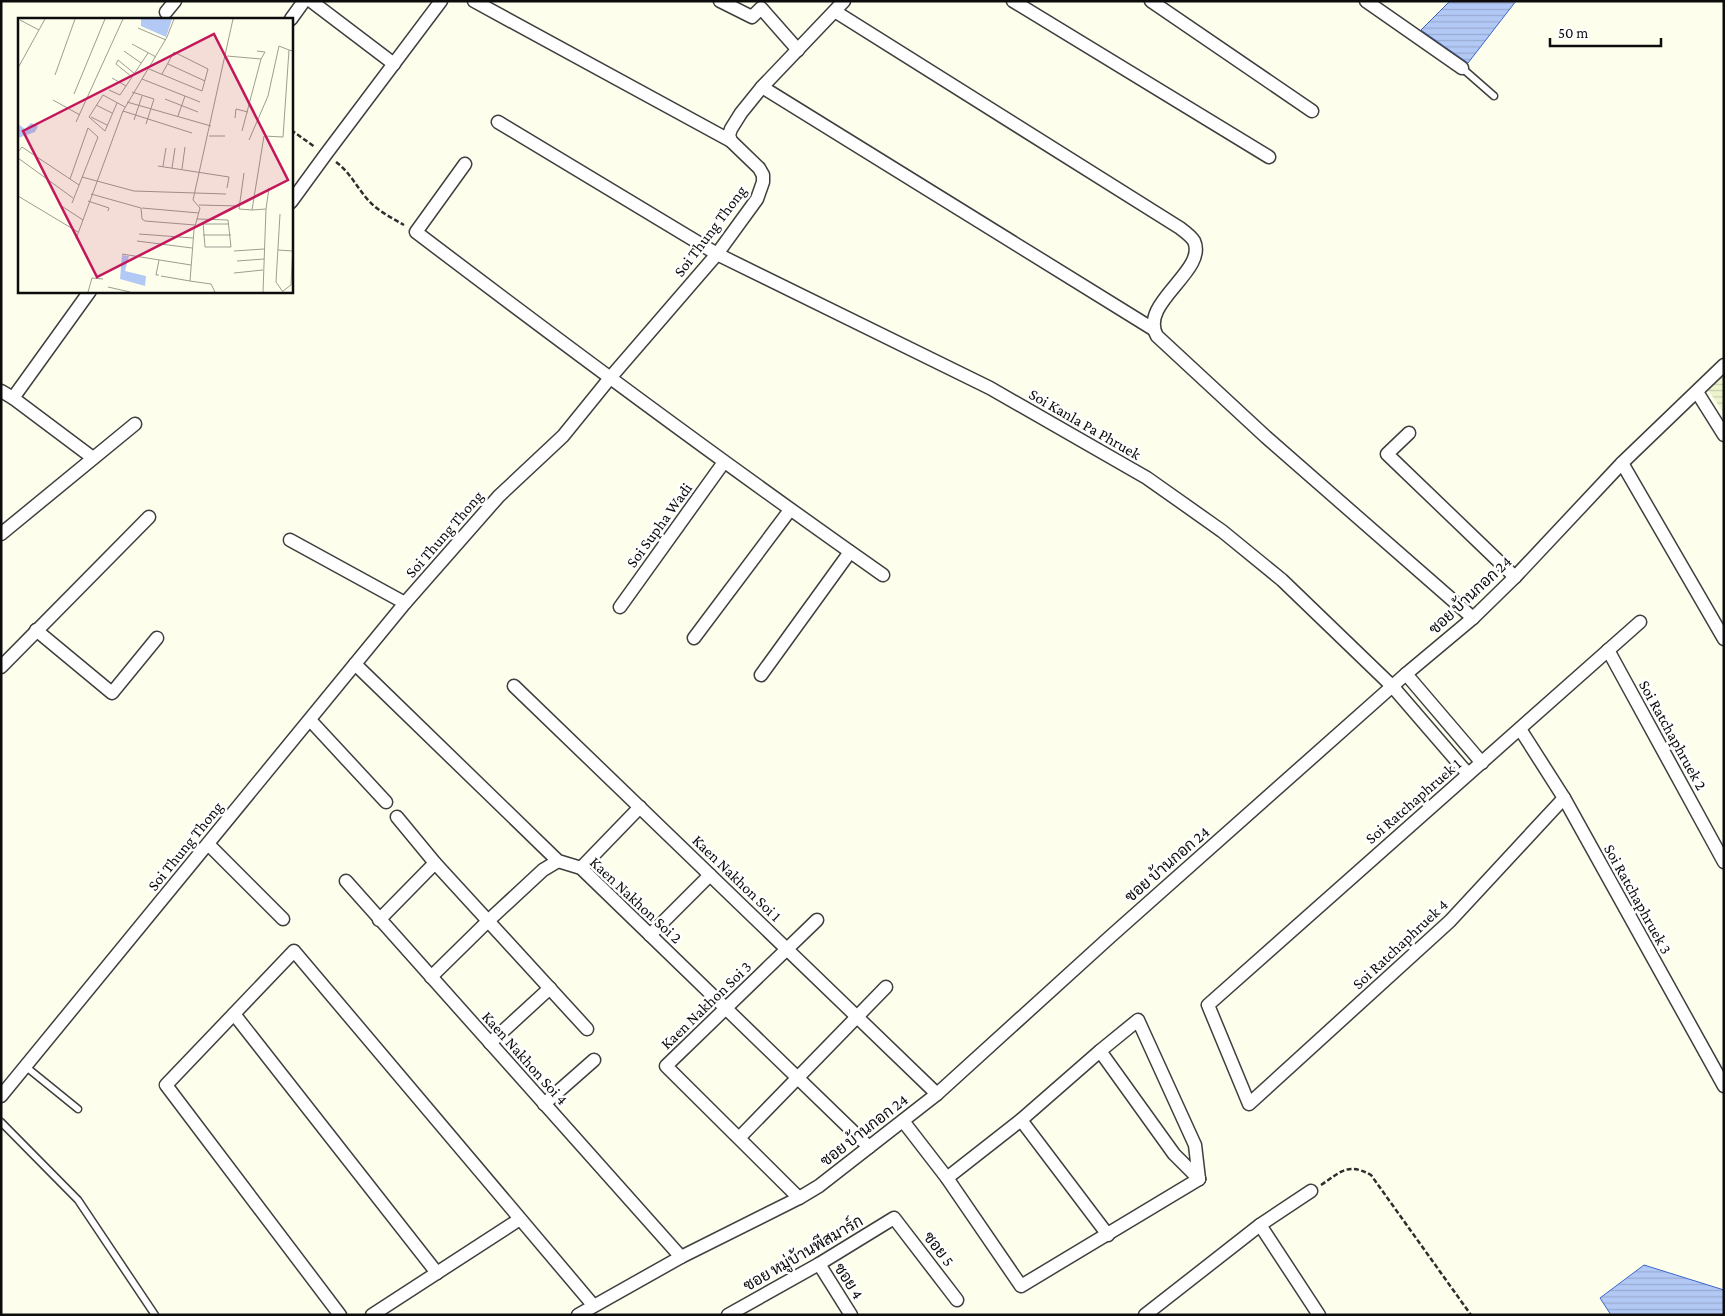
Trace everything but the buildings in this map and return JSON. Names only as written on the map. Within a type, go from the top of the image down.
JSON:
[{"type":"street","points":[[166,12],[175,1]]},
{"type":"street","points":[[292,18],[304,1]]},
{"type":"street","points":[[311,1],[394,64]]},
{"type":"street","points":[[292,201],[441,1]]},
{"type":"street","name":"Soi Thung Thong","points":[[1,1096],[405,603],[499,496],[562,436],[717,254],[757,199],[763,182],[763,175],[759,168],[731,141],[474,1]]},
{"type":"street","points":[[720,1],[752,17],[764,4],[798,50]]},
{"type":"street","points":[[731,141],[729,135],[735,120],[762,87],[836,12],[844,1]]},
{"type":"street","points":[[1013,1],[1269,157]]},
{"type":"street","points":[[1151,1],[1312,111]]},
{"type":"street","points":[[1366,1],[1462,68]]},
{"type":"street","points":[[836,12],[1180,228],[1194,241],[1195,254],[1191,265],[1158,308],[1154,318],[1153,329]]},
{"type":"street","points":[[762,87],[1153,329],[1157,336],[1266,437],[1473,618]]},
{"type":"street","name":"Soi Kanla Pa Phruek","points":[[498,122],[717,254],[990,388],[1147,478],[1222,531],[1282,580],[1393,687],[1468,774]]},
{"type":"street","points":[[465,164],[416,232],[724,462],[883,575]]},
{"type":"street","points":[[13,398],[89,292]]},
{"type":"street","name":"ซอย บ้านกอก 24","points":[[578,1315],[681,1257],[799,1198],[819,1186],[937,1094],[1118,929],[1406,674],[1473,618],[1516,577],[1622,463],[1724,366]]},
{"type":"street","points":[[1,391],[92,458]]},
{"type":"street","points":[[1697,392],[1724,435]]},
{"type":"street","points":[[1,534],[135,424]]},
{"type":"street","points":[[1408,433],[1387,454],[1516,577]]},
{"type":"street","name":"Soi Supha Wadi","points":[[620,607],[724,462]]},
{"type":"street","points":[[1622,463],[1724,639]]},
{"type":"street","points":[[694,638],[790,510]]},
{"type":"street","points":[[1,667],[149,517]]},
{"type":"street","points":[[290,540],[405,603]]},
{"type":"street","points":[[761,676],[850,552]]},
{"type":"street","name":"Soi Ratchaphruek 1","points":[[1249,1104],[1208,1004],[1640,622]]},
{"type":"street","points":[[36,630],[112,693],[158,638]]},
{"type":"street","name":"Soi Ratchaphruek 2","points":[[1608,650],[1724,862]]},
{"type":"street","name":"Kaen Nakhon Soi 2","points":[[355,664],[558,861],[581,868],[869,1147]]},
{"type":"street","points":[[1406,674],[1482,762]]},
{"type":"street","name":"Kaen Nakhon Soi 1","points":[[514,686],[937,1094]]},
{"type":"street","points":[[310,720],[386,802]]},
{"type":"street","name":"Soi Ratchaphruek 3","points":[[1520,729],[1564,798],[1724,1086]]},
{"type":"street","name":"Soi Ratchaphruek 4","points":[[1249,1104],[1450,921],[1564,798]]},
{"type":"street","points":[[581,868],[640,807]]},
{"type":"street","points":[[397,817],[435,863],[587,1028]]},
{"type":"street","points":[[208,844],[284,919]]},
{"type":"street","points":[[431,977],[542,870],[558,861]]},
{"type":"street","points":[[379,920],[435,863]]},
{"type":"street","points":[[650,935],[710,875]]},
{"type":"street","name":"Kaen Nakhon Soi 4","points":[[346,881],[681,1257]]},
{"type":"street","name":"Kaen Nakhon Soi 3","points":[[799,1198],[666,1066],[817,920]]},
{"type":"street","points":[[340,1315],[166,1085],[294,951],[593,1305]]},
{"type":"street","points":[[739,1138],[886,987]]},
{"type":"street","points":[[490,1043],[550,988]]},
{"type":"street","points":[[234,1014],[437,1273]]},
{"type":"street","points":[[947,1178],[1021,1120],[1138,1020],[1195,1145],[1199,1179]]},
{"type":"street","points":[[1100,1051],[1174,1154],[1199,1179]]},
{"type":"street","points":[[544,1104],[594,1060]]},
{"type":"street","points":[[1021,1120],[1108,1235]]},
{"type":"street","points":[[903,1121],[947,1178],[1021,1286],[1199,1179]]},
{"type":"street","points":[[1145,1315],[1260,1226],[1311,1192]]},
{"type":"street","name":"ซอย หมู่บ้านพีสมาร์ก","points":[[728,1315],[747,1310],[894,1218]]},
{"type":"street","name":"ซอย 5","points":[[894,1218],[958,1300]]},
{"type":"street","points":[[372,1315],[520,1220]]},
{"type":"street","points":[[1260,1226],[1319,1315]]},
{"type":"street","name":"ซอย 4","points":[[819,1264],[851,1315]]},
{"type":"lane","points":[[1462,68],[1494,96]]},
{"type":"lane","points":[[25,1066],[78,1109]]},
{"type":"lane","points":[[1,1122],[78,1200],[155,1315]]},
{"type":"path","points":[[292,131],[342,166],[375,207],[416,232]]},
{"type":"path","points":[[1311,1192],[1346,1169],[1358,1168],[1371,1175],[1471,1315]]},
{"type":"green space","points":[[1724,375],[1724,413],[1708,390]]},
{"type":"water","points":[[1450,1],[1516,1],[1468,63],[1421,30]]},
{"type":"water","points":[[1644,1265],[1724,1290],[1724,1315],[1611,1315],[1600,1298]]}]
